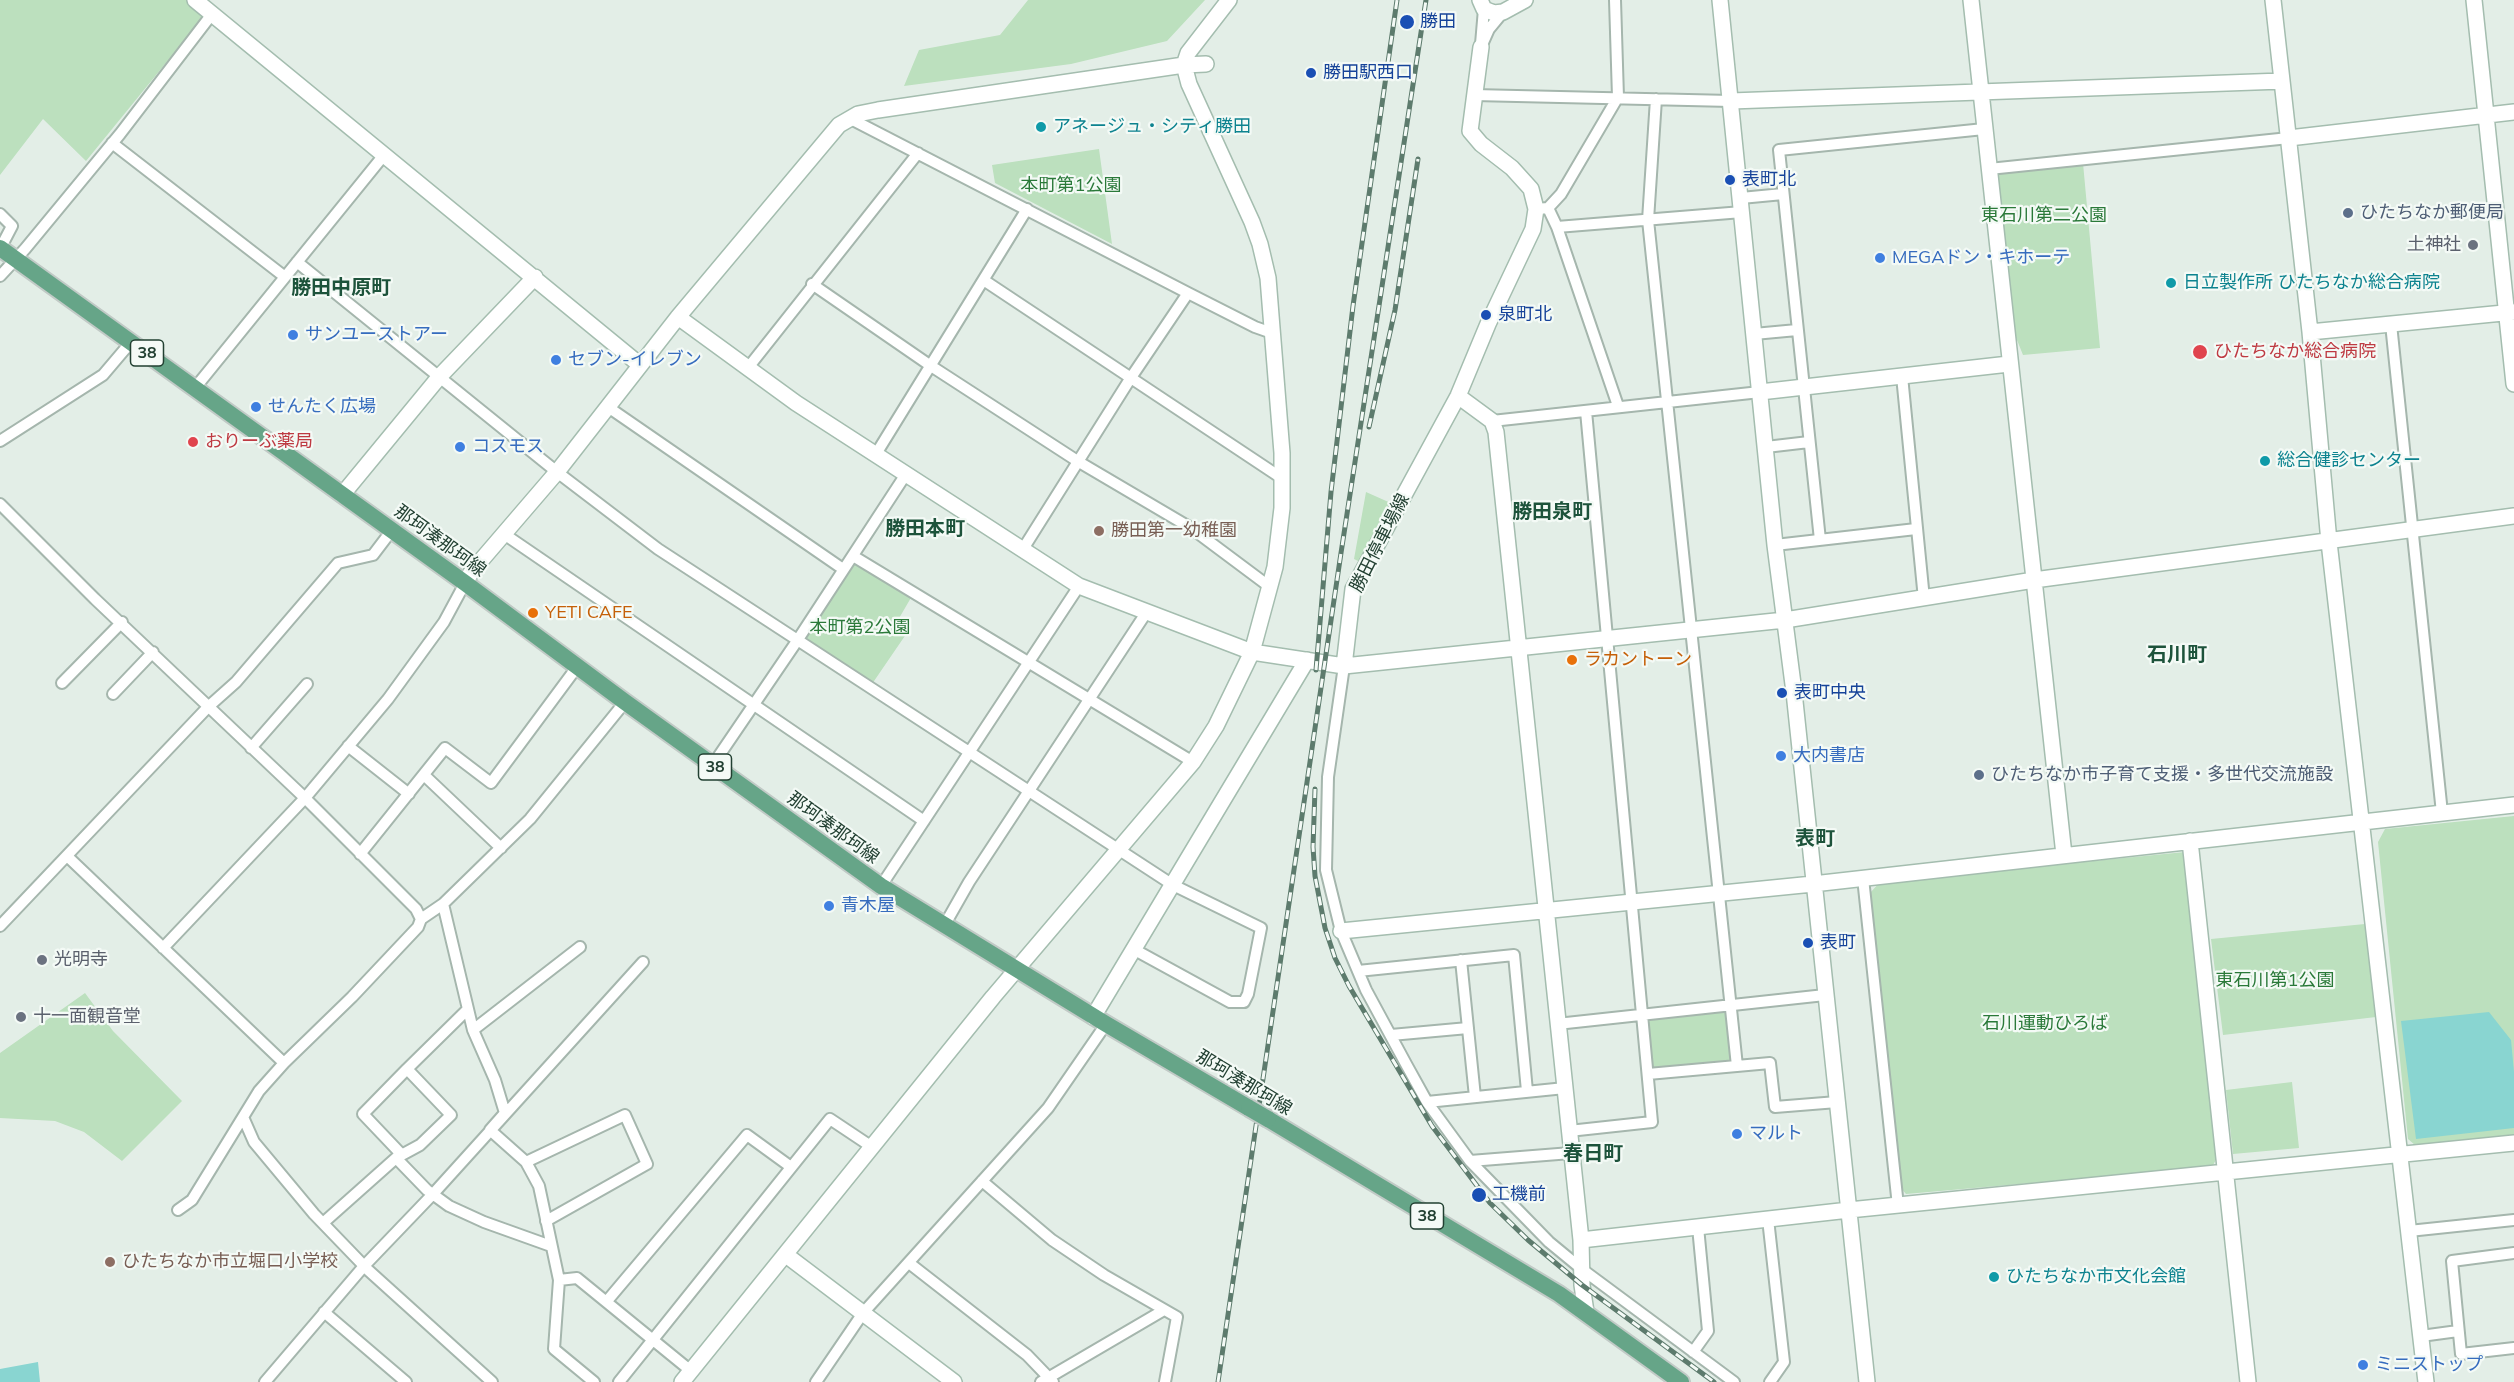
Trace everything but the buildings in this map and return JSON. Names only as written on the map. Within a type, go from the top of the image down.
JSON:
[{"type":"main road","name":"那珂湊那珂線","points":[[0,248],[465,583],[712,766],[881,886],[1016,970],[1268,1119],[1586,1312],[1681,1382]]},
{"type":"street","points":[[195,0],[640,365]]},
{"type":"street","points":[[559,1280],[577,1278],[608,1301],[654,1340],[687,1376],[1016,970],[1193,762],[1216,726],[1252,652],[1270,588],[1280,538],[1283,478],[1268,278],[1260,244],[1188,84],[1184,65],[1188,53],[1229,0]]},
{"type":"street","points":[[1481,47],[1489,29],[1503,12],[1525,0]]},
{"type":"street","points":[[1542,208],[1561,194],[1618,97],[1615,0]]},
{"type":"street","points":[[1720,0],[1775,545],[1867,1382]]},
{"type":"street","points":[[1971,0],[2064,855]]},
{"type":"street","points":[[2273,0],[2310,332],[2329,542],[2426,1382]]},
{"type":"street","points":[[2474,0],[2510,312],[2514,384]]},
{"type":"street","points":[[1482,4],[1494,13],[1503,12]]},
{"type":"street","points":[[1482,4],[1481,47],[1470,131],[1522,179],[1557,227],[1618,406]]},
{"type":"street","points":[[0,276],[112,143],[212,14]]},
{"type":"street","points":[[163,948],[305,798],[388,699],[444,622],[472,571],[556,472],[678,317],[839,124],[849,118],[878,110],[1184,65],[1206,64]]},
{"type":"street","points":[[1474,95],[1731,101],[2282,81]]},
{"type":"street","points":[[1656,99],[1647,220],[1737,1066]]},
{"type":"street","points":[[1989,169],[2514,112]]},
{"type":"street","points":[[849,118],[1188,293],[1255,327],[1272,333]]},
{"type":"street","points":[[1820,540],[1779,150],[1984,129]]},
{"type":"street","points":[[112,143],[285,278]]},
{"type":"street","points":[[747,369],[918,153]]},
{"type":"street","points":[[195,388],[384,155]]},
{"type":"street","points":[[1557,227],[1647,220],[1741,205],[1783,194]]},
{"type":"street","points":[[876,454],[985,280],[1027,208]]},
{"type":"street","name":"勝田停車場線","points":[[1344,666],[1353,589],[1458,396],[1488,324],[1542,208]]},
{"type":"street","points":[[0,214],[12,226],[0,248]]},
{"type":"street","points":[[297,262],[556,472],[658,549],[1173,885],[1261,928],[1248,994],[1244,1002],[1230,1002],[1135,950]]},
{"type":"street","points":[[342,495],[440,376],[535,277]]},
{"type":"street","points":[[985,280],[1130,379],[1283,478]]},
{"type":"street","points":[[812,284],[1079,462],[1191,528],[1270,588]]},
{"type":"street","points":[[1023,549],[1130,379],[1188,293]]},
{"type":"street","points":[[2310,332],[2510,312]]},
{"type":"street","points":[[678,317],[747,369],[1079,586],[1252,652],[1344,666],[1785,620],[2034,580],[2514,516]]},
{"type":"street","points":[[2391,324],[2442,813]]},
{"type":"street","points":[[1754,334],[1797,330]]},
{"type":"street","points":[[0,441],[103,375],[131,342]]},
{"type":"street","points":[[1492,421],[2009,364]]},
{"type":"street","points":[[1902,376],[1924,599]]},
{"type":"street","points":[[1458,396],[1492,421],[1496,432],[1581,1240],[1582,1285],[1586,1312]]},
{"type":"street","points":[[608,407],[843,569]]},
{"type":"street","points":[[1569,1131],[1652,1122],[1586,411]]},
{"type":"street","points":[[1766,447],[1809,442]]},
{"type":"street","points":[[712,766],[906,474]]},
{"type":"street","points":[[0,504],[208,707],[305,798],[416,909],[421,919]]},
{"type":"street","points":[[1775,545],[1916,529]]},
{"type":"street","points":[[0,926],[208,707],[236,682],[338,563],[373,555],[392,531]]},
{"type":"street","points":[[504,534],[924,821]]},
{"type":"street","points":[[853,556],[1193,762]]},
{"type":"street","points":[[881,886],[1079,586]]},
{"type":"street","points":[[944,926],[969,882],[1146,613]]},
{"type":"street","points":[[62,683],[122,622]]},
{"type":"street","points":[[113,694],[153,652]]},
{"type":"street","points":[[820,1380],[863,1313],[1048,1108],[1100,1020],[1135,950],[1307,660]]},
{"type":"street","points":[[1344,666],[1328,777],[1325,819],[1326,870],[1341,931],[1358,971],[1427,1102],[1470,1161],[1549,1242],[1582,1270],[1734,1382]]},
{"type":"street","points":[[360,854],[445,748],[491,783],[577,667]]},
{"type":"street","points":[[251,748],[307,684]]},
{"type":"street","points":[[178,1210],[192,1200],[259,1091],[418,927],[421,919],[443,904],[530,819],[625,702]]},
{"type":"street","points":[[348,746],[409,794]]},
{"type":"street","points":[[424,775],[501,848]]},
{"type":"street","points":[[1341,931],[1813,884],[2514,805]]},
{"type":"street","points":[[2190,841],[2248,1382]]},
{"type":"street","points":[[67,856],[284,1063]]},
{"type":"street","points":[[1863,878],[1898,1206]]},
{"type":"street","points":[[443,904],[473,1030],[495,1080],[505,1113]]},
{"type":"street","points":[[473,1030],[580,946]]},
{"type":"street","points":[[1358,971],[1514,954],[1527,1091]]},
{"type":"street","points":[[1461,960],[1475,1097]]},
{"type":"street","points":[[266,1382],[364,1266],[433,1194],[643,962]]},
{"type":"street","points":[[1557,1024],[1826,995]]},
{"type":"street","points":[[468,1009],[363,1114],[433,1194],[449,1206],[484,1222],[551,1246]]},
{"type":"street","points":[[1391,1035],[1468,1028]]},
{"type":"street","points":[[1647,1074],[1770,1063],[1775,1107],[1837,1102]]},
{"type":"street","points":[[324,1223],[399,1157],[420,1145],[451,1115],[407,1069]]},
{"type":"street","points":[[1427,1102],[1564,1088]]},
{"type":"street","points":[[526,1162],[625,1115],[647,1164],[546,1221]]},
{"type":"street","points":[[243,1117],[254,1142],[364,1266],[492,1382]]},
{"type":"street","points":[[619,1382],[830,1119],[872,1146]]},
{"type":"street","points":[[490,1130],[526,1162],[539,1186],[559,1280],[554,1349],[594,1382]]},
{"type":"street","points":[[608,1301],[747,1135],[791,1167]]},
{"type":"street","points":[[1581,1240],[1849,1210],[2514,1143]]},
{"type":"street","points":[[1470,1161],[1571,1153]]},
{"type":"street","points":[[982,1181],[1052,1240],[1104,1275],[1177,1317],[1166,1382]]},
{"type":"street","points":[[1768,1219],[1784,1362],[1770,1382]]},
{"type":"street","points":[[2409,1231],[2514,1220]]},
{"type":"street","points":[[1693,1352],[1708,1330],[1698,1227]]},
{"type":"street","points":[[2514,1253],[2452,1261],[2461,1354],[2514,1348]]},
{"type":"street","points":[[786,1255],[954,1382]]},
{"type":"street","points":[[909,1263],[1027,1355],[1048,1380],[1164,1311]]},
{"type":"street","points":[[324,1312],[406,1382]]},
{"type":"street","points":[[2421,1336],[2458,1331]]},
{"type":"street","points":[[386,1382],[394,1372]]},
{"type":"green space","points":[[0,0],[187,0],[205,15],[86,161],[43,119],[0,175]]},
{"type":"green space","points":[[1028,0],[1205,0],[1167,41],[1071,64],[904,86],[919,50],[1000,35]]},
{"type":"green space","name":"本町第1公園","points":[[1099,149],[1112,244],[995,183],[992,165]]},
{"type":"green space","name":"東石川第二公園","points":[[2083,163],[2100,348],[2023,355],[2013,330],[1996,176],[1998,170]]},
{"type":"green space","points":[[1366,492],[1393,504],[1362,563],[1354,559]]},
{"type":"green space","name":"本町第2公園","points":[[861,563],[912,596],[898,620],[911,627],[872,684],[806,640],[806,635],[852,565]]},
{"type":"green space","points":[[2514,816],[2514,1135],[2415,1145],[2408,1139],[2378,842],[2385,829]]},
{"type":"green space","name":"石川運動ひろば","points":[[2185,852],[2218,1156],[2212,1167],[1906,1194],[1901,1188],[1870,893],[1880,882]]},
{"type":"green space","name":"東石川第1公園","points":[[2365,924],[2376,1017],[2223,1035],[2211,939]]},
{"type":"green space","points":[[85,993],[113,1031],[182,1101],[122,1161],[84,1132],[55,1121],[0,1118],[0,1053]]},
{"type":"green space","points":[[1730,1004],[1737,1066],[1648,1074],[1642,1014]]},
{"type":"green space","points":[[2292,1082],[2299,1148],[2233,1154],[2226,1090]]},
{"type":"water","points":[[2489,1012],[2511,1040],[2514,1072],[2514,1128],[2416,1139],[2401,1021]]},
{"type":"water","points":[[38,1362],[40,1382],[0,1382],[0,1369]]},
{"type":"railway","points":[[1316,670],[1331,492],[1353,306],[1397,0]]},
{"type":"railway","points":[[1218,1382],[1426,0]]},
{"type":"railway","points":[[1369,427],[1395,310],[1418,159]]},
{"type":"railway","points":[[1315,789],[1313,847],[1315,876],[1325,928],[1335,958],[1349,986],[1432,1126],[1490,1203],[1528,1240],[1582,1285],[1714,1382]]},
{"type":"place","name":"勝田","points":[[1407,22]]},
{"type":"place","name":"勝田駅西口","points":[[1311,73]]},
{"type":"place","name":"アネージュ・シティ勝田","points":[[1041,127]]},
{"type":"place","name":"表町北","points":[[1730,180]]},
{"type":"place","name":"ひたちなか郵便局","points":[[2348,213]]},
{"type":"place","name":"土神社","points":[[2473,245]]},
{"type":"place","name":"MEGAドン・キホーテ","points":[[1880,258]]},
{"type":"place","name":"日立製作所 ひたちなか総合病院","points":[[2171,283]]},
{"type":"place","name":"泉町北","points":[[1486,315]]},
{"type":"place","name":"サンユーストアー","points":[[293,335]]},
{"type":"place","name":"ひたちなか総合病院","points":[[2200,352]]},
{"type":"place","name":"セブン-イレブン","points":[[556,360]]},
{"type":"place","name":"せんたく広場","points":[[256,407]]},
{"type":"place","name":"おりーぶ薬局","points":[[193,442]]},
{"type":"place","name":"コスモス","points":[[460,447]]},
{"type":"place","name":"総合健診センター","points":[[2265,461]]},
{"type":"place","name":"勝田第一幼稚園","points":[[1099,531]]},
{"type":"place","name":"YETI CAFE","points":[[533,613]]},
{"type":"place","name":"ラカントーン","points":[[1572,660]]},
{"type":"place","name":"表町中央","points":[[1782,693]]},
{"type":"place","name":"大内書店","points":[[1781,756]]},
{"type":"place","name":"ひたちなか市子育て支援・多世代交流施設","points":[[1979,775]]},
{"type":"place","name":"青木屋","points":[[829,906]]},
{"type":"place","name":"表町","points":[[1808,943]]},
{"type":"place","name":"光明寺","points":[[42,960]]},
{"type":"place","name":"十一面観音堂","points":[[21,1017]]},
{"type":"place","name":"マルト","points":[[1737,1134]]},
{"type":"place","name":"工機前","points":[[1479,1195]]},
{"type":"place","name":"ひたちなか市立堀口小学校","points":[[110,1262]]},
{"type":"place","name":"ひたちなか市文化会館","points":[[1994,1277]]},
{"type":"place","name":"ミニストップ","points":[[2363,1365]]},
{"type":"district","name":"勝田中原町","points":[[341,288]]},
{"type":"district","name":"勝田泉町","points":[[1552,512]]},
{"type":"district","name":"勝田本町","points":[[925,529]]},
{"type":"district","name":"石川町","points":[[2177,655]]},
{"type":"district","name":"表町","points":[[1815,839]]},
{"type":"district","name":"春日町","points":[[1593,1154]]}]
